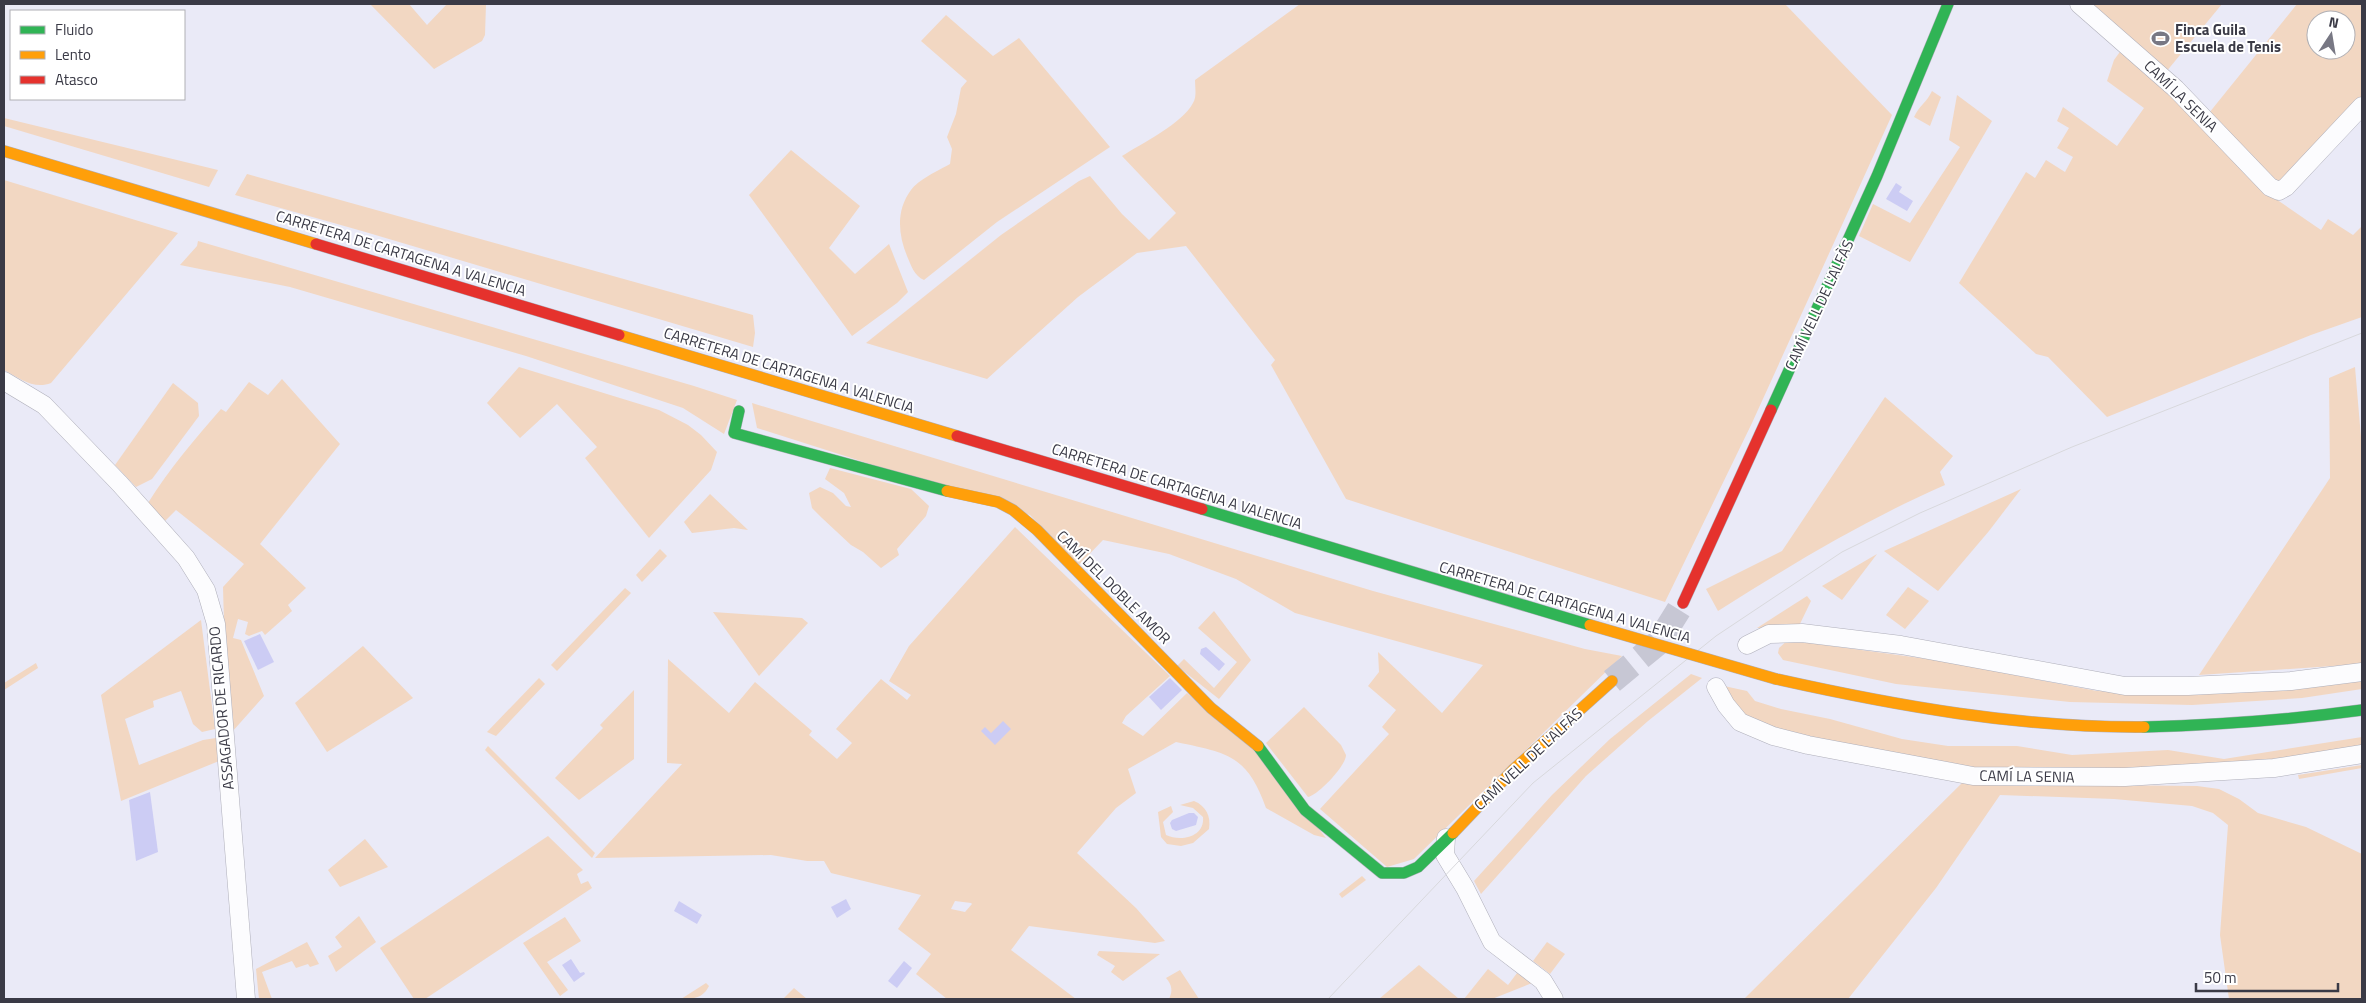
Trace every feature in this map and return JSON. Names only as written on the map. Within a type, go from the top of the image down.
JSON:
[{"type":"main road","name":"CAMÍ VELL DE L'ALFÀS","points":[[1683,603],[1877,176],[1948,4]]},
{"type":"main road","name":"CARRETERA DE CARTAGENA A VALENCIA","points":[[4,151],[1776,679],[1897,706],[1982,717],[2082,726],[2123,728],[2222,725],[2306,719],[2362,710]]},
{"type":"main road","name":"CAMÍ DEL DOBLE AMOR","points":[[739,411],[734,433],[754,436],[935,488],[998,502],[1013,510],[1037,530],[1211,708],[1262,749],[1305,810],[1382,872],[1396,875],[1412,872],[1423,864]]},
{"type":"main road","name":"CAMÍ VELL DE L'ALFÀS","points":[[1423,864],[1514,769],[1612,681]]},
{"type":"street","name":"CAMÍ LA SENIA","points":[[2079,4],[2176,89],[2270,187],[2279,191],[2286,187],[2362,106]]},
{"type":"street","name":"ASSAGADOR DE RICARDO","points":[[4,381],[44,405],[120,484],[179,551],[206,590],[216,624],[246,999]]},
{"type":"street","points":[[1747,645],[1769,634],[1802,633],[1901,645],[2125,686],[2188,686],[2291,681],[2362,672]]},
{"type":"street","name":"CAMÍ LA SENIA","points":[[1716,687],[1726,706],[1740,722],[1773,736],[1973,776],[2125,777],[2274,768],[2362,754]]},
{"type":"street","points":[[1446,838],[1446,855],[1452,869],[1465,888],[1492,942],[1543,981],[1554,999]]},
{"type":"street","points":[[1423,864],[1438,863],[1452,869]]},
{"type":"shaded area","points":[[370,4],[409,4],[427,25],[447,4],[486,4],[485,35],[482,41],[434,69]]},
{"type":"shaded area","points":[[1300,4],[1785,4],[1892,115],[1752,423],[1665,602],[1346,499],[1271,365],[1275,360],[1186,246],[1137,253],[1078,297],[987,379],[866,343],[1001,235],[1079,181],[1090,176],[1122,214],[1149,240],[1176,213],[1122,156],[1161,133],[1188,111],[1195,98],[1195,80]]},
{"type":"shaded area","name":"Finca Guila Escuela de Tenis","points":[[2089,4],[2222,4],[2166,72]]},
{"type":"shaded area","points":[[2297,4],[2362,4],[2362,100],[2278,184],[2209,113]]},
{"type":"shaded area","points":[[946,15],[993,56],[1019,38],[1110,147],[997,222],[924,280],[915,273],[907,256],[900,231],[900,222],[906,198],[914,186],[950,164],[952,149],[947,137],[956,114],[961,88],[967,81],[921,41]]},
{"type":"shaded area","points":[[2122,49],[2154,76],[2270,195],[2321,230],[2328,219],[2353,235],[2362,226],[2362,317],[2311,335],[2107,417],[2048,357],[2036,354],[1959,283],[2026,172],[2035,178],[2046,160],[2065,172],[2073,157],[2057,148],[2069,128],[2057,121],[2063,107],[2117,146],[2144,108],[2107,81],[2114,60]]},
{"type":"shaded area","points":[[1932,91],[1941,97],[1930,126],[1914,117]]},
{"type":"shaded area","points":[[1957,95],[1992,121],[1910,262],[1859,236],[1873,204],[1910,223],[1960,147],[1949,140]]},
{"type":"shaded area","points":[[4,118],[218,170],[209,187],[4,126]]},
{"type":"shaded area","points":[[791,150],[860,206],[829,248],[855,274],[889,244],[908,292],[897,303],[852,336],[749,195]]},
{"type":"shaded area","points":[[247,174],[753,315],[755,333],[753,347],[235,195]]},
{"type":"shaded area","points":[[4,180],[178,233],[51,383],[45,385],[27,382],[4,370]]},
{"type":"shaded area","points":[[198,241],[737,400],[724,434],[683,408],[526,356],[290,287],[180,265],[197,246]]},
{"type":"shaded area","points":[[519,367],[659,410],[688,425],[701,435],[717,452],[711,470],[649,538],[585,458],[597,447],[557,404],[520,438],[487,403]]},
{"type":"shaded area","points":[[2355,367],[2362,449],[2362,664],[2199,675],[2330,478],[2329,378]]},
{"type":"shaded area","points":[[282,379],[340,444],[260,544],[306,588],[288,605],[292,611],[265,635],[262,631],[249,636],[245,634],[248,622],[238,619],[233,638],[241,640],[264,696],[232,732],[223,587],[244,564],[176,510],[164,522],[148,503],[192,443],[221,409],[226,412],[249,382],[268,395]]},
{"type":"shaded area","points":[[173,383],[198,403],[199,416],[152,479],[136,487],[115,465]]},
{"type":"shaded area","points":[[1885,397],[1953,456],[1940,472],[1945,485],[1886,513],[1829,544],[1773,576],[1718,611],[1706,589],[1782,551]]},
{"type":"shaded area","points":[[752,403],[1373,591],[1585,649],[1622,656],[1414,859],[1387,867],[1320,809],[1389,734],[1382,727],[1396,710],[1368,686],[1379,672],[1378,652],[1442,713],[1483,665],[1295,613],[1236,579],[1169,554],[1103,540],[1078,566],[1030,515],[757,428]]},
{"type":"shaded area","points":[[830,468],[911,489],[929,506],[926,516],[897,549],[899,555],[881,568],[863,552],[851,545],[812,508],[809,493],[820,487],[833,493],[846,506],[851,507],[844,493],[825,479]]},
{"type":"shaded area","points":[[2021,489],[1989,531],[1938,591],[1884,551]]},
{"type":"shaded area","points":[[710,494],[748,530],[734,528],[692,533],[684,522]]},
{"type":"shaded area","points":[[1015,527],[1170,676],[1126,716],[1122,723],[1143,736],[1187,693],[1256,750],[1326,838],[1314,835],[1266,808],[1259,790],[1243,767],[1233,759],[1209,749],[1176,742],[1128,769],[1136,793],[1116,808],[1077,853],[1136,908],[1165,941],[1155,943],[1029,926],[1011,950],[1076,999],[947,999],[916,974],[931,954],[898,929],[921,895],[831,873],[824,861],[807,861],[771,855],[595,858],[682,764],[667,763],[668,659],[729,713],[755,682],[812,731],[809,735],[837,759],[852,743],[836,729],[881,679],[907,700],[911,695],[889,681],[909,646]],"holes":[[[955,901],[971,903],[965,912],[951,909]]]},
{"type":"shaded area","points":[[660,549],[667,556],[642,582],[636,575]]},
{"type":"shaded area","points":[[1877,554],[1842,600],[1822,586]]},
{"type":"shaded area","points":[[1908,587],[1929,601],[1905,629],[1886,615]]},
{"type":"shaded area","points":[[625,588],[631,593],[557,671],[551,665]]},
{"type":"shaded area","points":[[1807,596],[1811,601],[1798,628],[1757,628]]},
{"type":"shaded area","points":[[1214,611],[1251,660],[1219,699],[1177,666],[1184,659],[1214,688],[1237,662],[1198,628]]},
{"type":"shaded area","points":[[713,612],[802,618],[808,623],[759,676]]},
{"type":"shaded area","points":[[201,620],[215,729],[202,732],[193,724],[181,691],[153,701],[154,707],[125,719],[139,765],[203,740],[216,738],[219,761],[121,801],[101,695]]},
{"type":"shaded area","points":[[1788,640],[1942,661],[2097,691],[2149,693],[2263,691],[2362,681],[2362,689],[2302,698],[2192,705],[2070,702],[1896,684],[1783,660],[1778,653],[1779,648]]},
{"type":"shaded area","points":[[363,646],[413,698],[327,752],[295,703]]},
{"type":"shaded area","points":[[36,663],[38,668],[4,690],[4,683]]},
{"type":"shaded area","points":[[1691,674],[1702,678],[1648,721],[1586,776],[1481,894],[1474,881],[1552,795],[1610,739]]},
{"type":"shaded area","points":[[539,678],[545,684],[496,736],[487,732]]},
{"type":"shaded area","points":[[1724,686],[1747,691],[1755,701],[1781,709],[1830,719],[1902,739],[1948,746],[2017,746],[2072,755],[2168,750],[2224,759],[2362,737],[2362,749],[2287,760],[2116,772],[1971,769],[1778,733],[1738,711]]},
{"type":"shaded area","points":[[634,690],[634,759],[579,800],[555,778],[603,728],[600,725]]},
{"type":"shaded area","points":[[1304,707],[1341,745],[1346,755],[1345,760],[1331,779],[1313,795],[1308,797],[1266,743]]},
{"type":"shaded area","points":[[488,746],[595,853],[592,858],[485,750]]},
{"type":"shaded area","points":[[2362,765],[2362,768],[2299,779],[2298,775]]},
{"type":"shaded area","points":[[1963,782],[2197,786],[2219,789],[2239,799],[2258,813],[2306,827],[2362,854],[2362,999],[2229,999],[2220,935],[2228,825],[2213,813],[2192,806],[2114,799],[2000,795],[1936,888],[1848,999],[1744,999]]},
{"type":"shaded area","points":[[1194,801],[1207,812],[1209,829],[1193,843],[1181,846],[1167,844],[1161,837],[1158,812],[1171,806],[1173,812],[1163,822],[1166,835],[1185,838],[1196,833],[1203,824],[1203,817],[1193,808],[1180,805]]},
{"type":"shaded area","points":[[548,836],[583,870],[577,874],[581,884],[588,881],[592,888],[425,999],[414,999],[380,948]]},
{"type":"shaded area","points":[[365,839],[388,867],[340,887],[328,870]]},
{"type":"shaded area","points":[[1362,876],[1366,880],[1342,898],[1339,894]]},
{"type":"shaded area","points":[[359,916],[376,942],[336,972],[328,956],[342,947],[335,937]]},
{"type":"shaded area","points":[[565,917],[581,941],[547,962],[568,990],[560,996],[523,943]]},
{"type":"shaded area","points":[[307,942],[319,964],[310,967],[308,964],[296,968],[292,961],[262,972],[272,999],[259,999],[256,969]]},
{"type":"shaded area","points":[[1547,942],[1565,954],[1550,974],[1533,961]]},
{"type":"shaded area","points":[[1099,951],[1160,954],[1123,981],[1111,972],[1115,966],[1097,955]]},
{"type":"shaded area","points":[[1419,965],[1459,999],[1379,999]]},
{"type":"shaded area","points":[[1488,969],[1508,985],[1517,973],[1532,983],[1492,999],[1464,999]]},
{"type":"shaded area","points":[[1180,970],[1199,999],[1169,999],[1171,988],[1166,978]]},
{"type":"shaded area","points":[[706,983],[709,986],[701,995],[694,998],[681,999]]},
{"type":"shaded area","points":[[794,988],[807,999],[783,999]]},
{"type":"water","points":[[1896,183],[1902,187],[1899,192],[1913,201],[1907,211],[1886,199]]},
{"type":"water","points":[[260,634],[274,662],[258,670],[244,641]]},
{"type":"water","points":[[1206,647],[1225,664],[1219,671],[1200,654],[1201,649]]},
{"type":"water","points":[[1170,678],[1182,690],[1161,710],[1149,697]]},
{"type":"water","points":[[1003,721],[1011,729],[995,745],[981,731],[985,727],[991,733]]},
{"type":"water","points":[[150,792],[158,852],[136,861],[129,800]]},
{"type":"water","points":[[1189,813],[1194,813],[1198,817],[1196,825],[1176,831],[1172,829],[1170,823],[1172,820]]},
{"type":"water","points":[[846,899],[851,909],[837,918],[831,907]]},
{"type":"water","points":[[679,901],[702,915],[697,924],[674,911]]},
{"type":"water","points":[[571,959],[580,973],[584,972],[585,974],[574,982],[562,965]]},
{"type":"water","points":[[904,961],[912,968],[897,988],[888,981]]},
{"type":"tunnel","points":[[1612,681],[1658,643],[1683,603]]},
{"type":"tram line","points":[[1328,999],[1533,783],[1716,636],[1842,552],[1920,513],[2072,447],[2362,333]]},
{"type":"traffic: fast","points":[[1771,410],[1877,176],[1948,4]]},
{"type":"traffic: fast","points":[[739,411],[734,433],[947,491]]},
{"type":"traffic: fast","points":[[1202,509],[1590,625]]},
{"type":"traffic: fast","points":[[2144,727],[2253,722],[2362,710]]},
{"type":"traffic: fast","points":[[1258,746],[1305,810],[1382,873],[1404,873],[1418,867],[1453,833]]},
{"type":"traffic: slow","points":[[4,151],[316,244]]},
{"type":"traffic: slow","points":[[619,335],[957,436]]},
{"type":"traffic: slow","points":[[947,491],[998,502],[1013,510],[1037,530],[1211,708],[1258,746]]},
{"type":"traffic: slow","points":[[1590,625],[1776,679]]},
{"type":"traffic: slow","points":[[1776,679],[1867,698],[1959,714],[2051,724],[2144,727]]},
{"type":"traffic: slow","points":[[1453,833],[1514,769],[1612,681]]},
{"type":"traffic: jam","points":[[316,244],[619,335]]},
{"type":"traffic: jam","points":[[1683,603],[1771,410]]},
{"type":"traffic: jam","points":[[957,436],[1202,509]]},
{"type":"place","name":"Finca Guila Escuela de Tenis","points":[[2161,38]]}]
